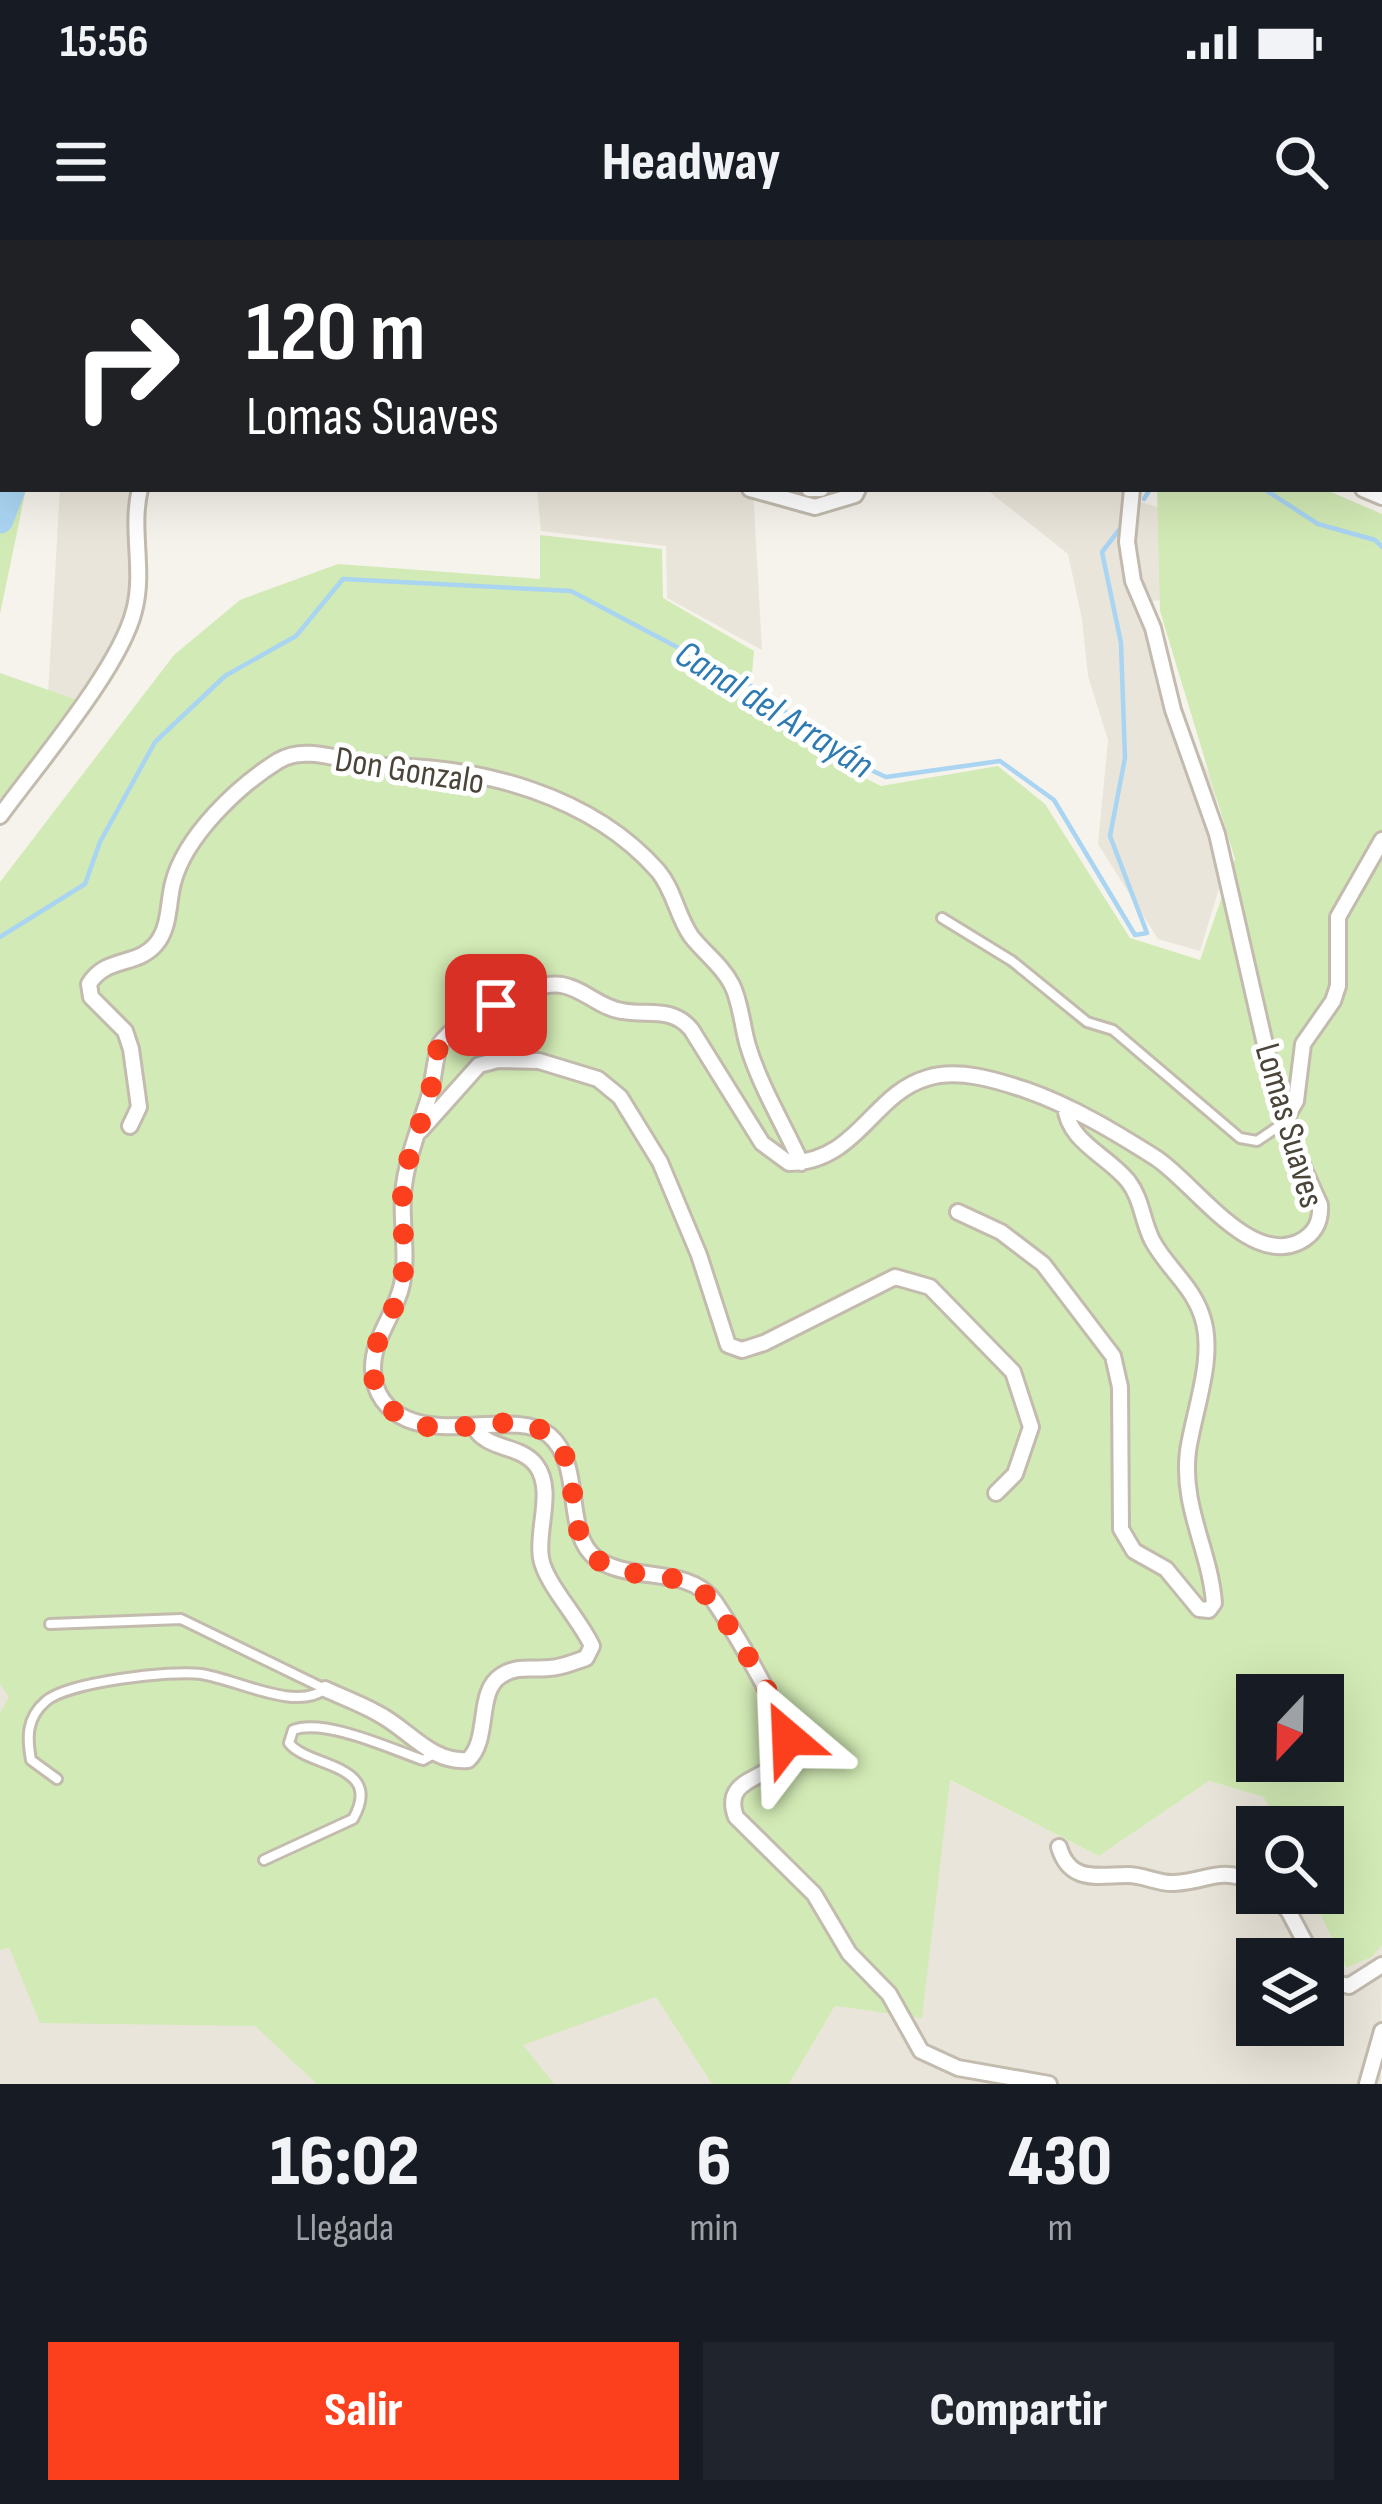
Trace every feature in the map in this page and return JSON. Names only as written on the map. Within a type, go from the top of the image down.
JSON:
[{"type":"street","points":[[0,816],[113,658],[129,628],[138,586],[140,492]]},
{"type":"street","points":[[761,492],[815,507],[856,492]]},
{"type":"street","name":"Lomas Suaves","points":[[801,1162],[840,1147],[902,1091],[932,1076],[964,1075],[1004,1083],[1065,1106],[1170,1168],[1238,1230],[1277,1247],[1306,1238],[1320,1217],[1318,1199],[1283,1123],[1217,834],[1130,568],[1132,492]]},
{"type":"street","name":"Don Gonzalo","points":[[130,1126],[139,1107],[125,1031],[91,997],[88,984],[98,970],[155,945],[164,930],[177,869],[202,827],[276,762],[305,754],[362,766],[454,769],[550,796],[576,806],[646,861],[669,888],[689,933],[734,988],[749,1050],[801,1162]]},
{"type":"street","points":[[1283,1123],[1296,1101],[1303,1044],[1338,986],[1338,917],[1382,840]]},
{"type":"street","points":[[801,1162],[790,1163],[762,1144],[691,1029],[678,1017],[611,1009],[560,985],[522,992],[449,1032],[438,1051],[404,1180],[401,1286],[377,1345],[373,1375],[379,1395],[400,1416],[439,1429],[528,1425],[550,1436],[568,1467],[580,1534],[590,1553],[609,1565],[691,1583],[711,1598],[788,1738],[779,1764],[736,1789],[734,1812],[814,1894],[849,1953],[889,1994],[917,2047],[945,2065],[1049,2084]]},
{"type":"street","points":[[416,1135],[479,1066],[498,1060],[539,1061],[598,1079],[620,1097],[661,1162],[699,1255],[728,1345],[742,1350],[764,1343],[895,1277],[929,1287],[1012,1372],[1031,1427],[1015,1474],[996,1493]]},
{"type":"street","points":[[958,1212],[1001,1232],[1043,1264],[1113,1356],[1120,1387],[1118,1482],[1123,1537],[1134,1551],[1166,1569],[1199,1609],[1209,1610],[1214,1603],[1212,1587],[1191,1518],[1187,1484],[1206,1351],[1204,1322],[1193,1293],[1152,1240],[1137,1195],[1122,1174],[1077,1136],[1065,1106]]},
{"type":"street","points":[[325,1689],[380,1714],[434,1754],[447,1760],[468,1760],[477,1752],[489,1691],[497,1677],[519,1667],[552,1669],[586,1658],[592,1646],[578,1618],[545,1576],[539,1553],[543,1482],[536,1465],[520,1453],[480,1438],[474,1427]]},
{"type":"street","points":[[1059,1847],[1070,1868],[1094,1878],[1130,1874],[1175,1883],[1211,1873],[1236,1878]]},
{"type":"street","points":[[1344,1985],[1382,1965]]},
{"type":"street","points":[[1367,2084],[1382,2031]]},
{"type":"lane","points":[[942,918],[1012,961],[1088,1022],[1113,1030],[1240,1138],[1257,1142],[1283,1123]]},
{"type":"lane","points":[[50,1624],[181,1619],[325,1689]]},
{"type":"lane","points":[[57,1779],[31,1760],[27,1738],[36,1712],[59,1693],[194,1673],[298,1700],[325,1689]]},
{"type":"lane","points":[[264,1859],[353,1819],[359,1809],[355,1781],[329,1761],[295,1750],[290,1743],[293,1730],[302,1726],[346,1733],[423,1760],[434,1754]]},
{"type":"shaded area","points":[[60,492],[147,492],[132,634],[118,668],[91,702],[48,694]]},
{"type":"shaded area","points":[[537,492],[753,492],[762,650],[667,598],[666,546],[541,531]]},
{"type":"shaded area","points":[[990,492],[1128,492],[1128,498],[1257,538],[1211,595],[1152,601],[1183,724],[1214,783],[1222,834],[1224,872],[1200,951],[1158,939],[1098,844],[1108,740],[1088,676],[1068,554]]},
{"type":"shaded area","points":[[0,1684],[10,1697],[657,1997],[712,2084],[0,2084]]},
{"type":"shaded area","points":[[949,1780],[1099,1856],[1209,1781],[1264,1797],[1268,1806],[1236,1806],[1236,1914],[1320,1914],[1332,1938],[1236,1938],[1236,2046],[1344,2046],[1344,1964],[1346,1968],[1372,1957],[1382,1945],[1381,2084],[789,2084],[835,2006],[922,2017]]},
{"type":"green space","points":[[6,492],[25,492],[0,614],[0,529]]},
{"type":"green space","points":[[1157,492],[1331,492],[1382,514],[1382,1945],[1372,1957],[1346,1968],[1344,1938],[1332,1938],[1320,1914],[1344,1914],[1344,1806],[1268,1806],[1264,1797],[1209,1781],[1099,1856],[950,1780],[922,2018],[835,2006],[789,2084],[712,2084],[656,1997],[523,2045],[554,2084],[317,2084],[255,2026],[40,2023],[9,1947],[0,1950],[0,1713],[9,1697],[0,1684],[0,882],[174,655],[240,600],[338,564],[540,579],[540,535],[662,549],[663,598],[754,651],[750,697],[829,760],[881,786],[998,766],[1045,804],[1130,938],[1200,960],[1235,859],[1160,611]]},
{"type":"green space","points":[[0,673],[77,700],[12,793],[0,798]]},
{"type":"waterway","points":[[0,520],[11,492]]},
{"type":"waterway","name":"Canal del Arrayán","points":[[1144,499],[1148,492]]},
{"type":"waterway","name":"Canal del Arrayán","points":[[1269,492],[1318,524],[1375,540],[1382,547]]},
{"type":"waterway","name":"Canal del Arrayán","points":[[0,937],[85,884],[100,842],[155,742],[225,676],[296,636],[343,579],[571,591],[762,692],[836,754],[886,777],[1000,761],[1054,800],[1135,935],[1147,933],[1110,836],[1125,758],[1121,643],[1102,552],[1119,530]]},
{"type":"route","points":[[496,1005],[455,1027],[438,1051],[404,1180],[404,1272],[374,1354],[379,1395],[400,1416],[428,1426],[451,1430],[520,1425],[536,1427],[550,1436],[568,1467],[580,1534],[590,1553],[609,1565],[691,1583],[706,1592],[788,1738]]}]
